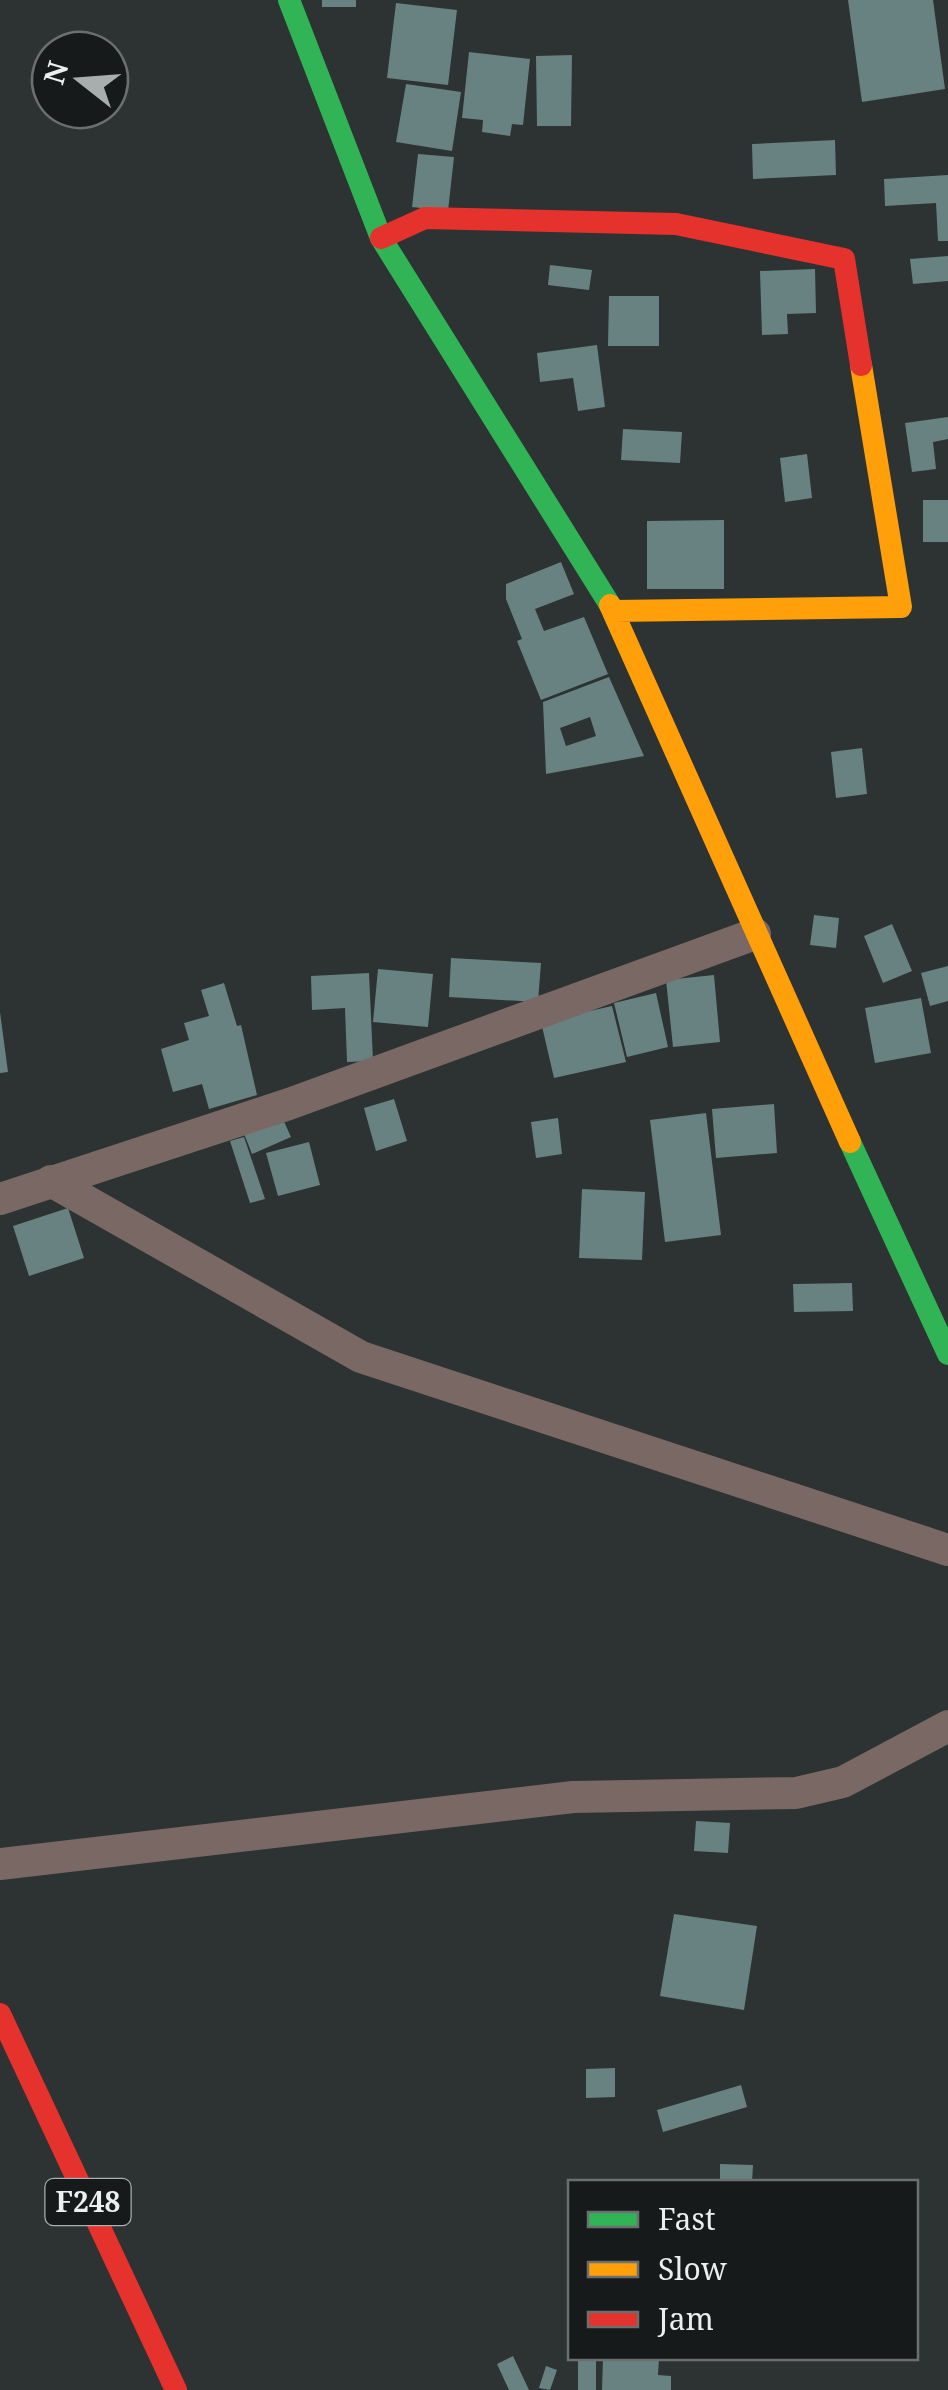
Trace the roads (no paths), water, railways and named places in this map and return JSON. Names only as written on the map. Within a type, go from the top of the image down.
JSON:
[{"type":"street","points":[[289,0],[381,238],[614,612],[755,934],[948,1354]]},
{"type":"street","points":[[381,238],[426,218],[676,224],[844,259],[902,606],[614,612]]},
{"type":"street","points":[[0,1199],[289,1104],[755,934]]},
{"type":"street","points":[[51,1181],[361,1357],[948,1550]]},
{"type":"street","points":[[0,1864],[573,1797],[796,1793],[842,1782],[948,1726]]},
{"type":"street","name":"F248","points":[[0,2014],[176,2390]]}]
